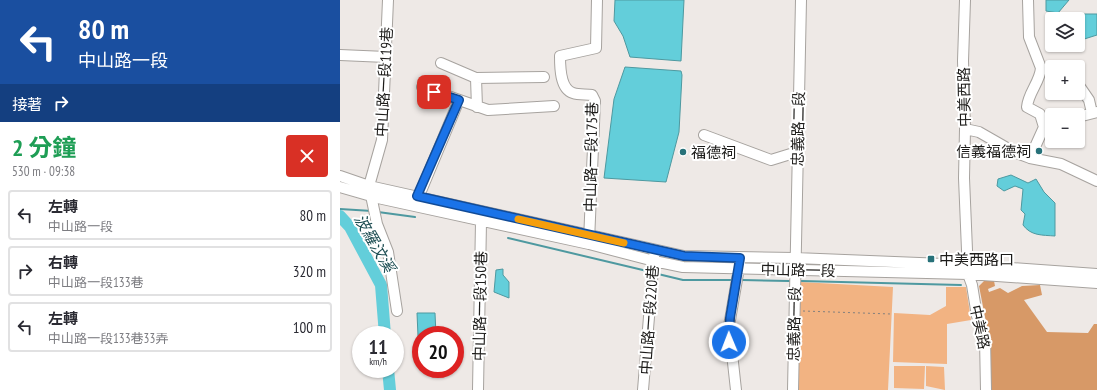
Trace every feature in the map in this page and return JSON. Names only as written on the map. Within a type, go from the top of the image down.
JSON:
[{"type":"street","name":"中山路一段119巷","points":[[369,190],[382,140],[388,0]]},
{"type":"street","name":"中山路一段175巷","points":[[589,240],[595,100],[592,95],[572,93],[567,89],[560,73],[560,56],[596,48],[597,0]]},
{"type":"street","name":"忠義路二段","points":[[795,258],[801,0]]},
{"type":"street","name":"中美西路","points":[[966,0],[963,61],[965,129],[964,178],[968,270]]},
{"type":"street","points":[[1028,0],[1028,37],[1041,68],[1041,74],[1028,98],[1027,107],[1040,114],[1045,122]]},
{"type":"street","points":[[340,55],[386,57]]},
{"type":"street","points":[[441,63],[476,78],[544,77]]},
{"type":"street","points":[[476,78],[477,107]]},
{"type":"street","points":[[422,87],[488,110],[554,106]]},
{"type":"street","points":[[1085,94],[1094,113]]},
{"type":"street","points":[[416,202],[459,100]]},
{"type":"street","points":[[965,129],[979,132],[1014,152],[1030,158],[1061,164],[1097,181]]},
{"type":"street","points":[[1030,158],[1045,131]]},
{"type":"street","points":[[704,135],[771,160],[797,152]]},
{"type":"street","name":"中山路一段","points":[[340,176],[369,190],[416,202],[589,240],[654,261],[683,267],[739,269],[968,270]]},
{"type":"street","name":"中山路一段","points":[[340,187],[359,194],[369,190]]},
{"type":"street","points":[[369,190],[377,224],[388,252],[398,311]]},
{"type":"street","name":"中山路一段","points":[[416,202],[481,222],[684,256],[795,258],[1077,277],[1097,274]]},
{"type":"street","name":"中山路一段150巷","points":[[478,390],[481,222]]},
{"type":"street","name":"中山路一段220巷","points":[[643,390],[654,250]]},
{"type":"street","points":[[736,390],[729,326],[740,258]]},
{"type":"street","name":"忠義路一段","points":[[793,390],[795,258]]},
{"type":"street","name":"中美路","points":[[968,270],[977,316],[985,339],[986,390]]},
{"type":"street","name":"中山路一段","points":[[1077,277],[1097,283]]},
{"type":"path","points":[[795,309],[797,311],[891,314]]},
{"type":"shaded area","points":[[984,281],[994,281],[995,286],[988,289],[989,292],[1000,288],[1008,293],[1022,286],[1040,285],[1042,295],[1024,300],[1047,332],[1088,333],[1094,324],[1097,324],[1097,390],[990,390],[991,348],[979,286]]},
{"type":"shaded area","points":[[800,282],[893,287],[888,390],[793,390]]},
{"type":"shaded area","points":[[946,287],[966,287],[971,320],[947,324],[947,364],[893,362],[894,313],[930,315],[946,306]]},
{"type":"shaded area","points":[[894,366],[925,366],[924,389],[894,388]]},
{"type":"shaded area","points":[[926,366],[944,367],[945,390],[926,386]]},
{"type":"water","points":[[615,0],[684,0],[681,61],[630,57],[623,36],[614,21]]},
{"type":"water","points":[[1046,0],[1069,0],[1059,12],[1046,11]]},
{"type":"water","points":[[1085,14],[1097,14],[1097,35],[1085,39]]},
{"type":"water","points":[[625,67],[681,71],[679,132],[666,182],[604,178],[614,99]]},
{"type":"water","points":[[1011,175],[1028,183],[1036,179],[1044,192],[1055,203],[1055,236],[1033,233],[1026,229],[1023,225],[1025,214],[1021,210],[1023,189],[1015,186],[1004,191],[997,186],[998,179]]},
{"type":"water","points":[[503,269],[503,275],[509,282],[509,298],[494,292],[496,270]]},
{"type":"water","points":[[417,313],[435,313],[436,326],[418,326]]},
{"type":"waterway","points":[[340,209],[372,211]]},
{"type":"waterway","points":[[378,212],[415,217]]},
{"type":"waterway","name":"波羅汶溪","points":[[340,216],[350,227],[381,285],[384,326]]},
{"type":"waterway","points":[[508,238],[647,271]]},
{"type":"waterway","points":[[658,274],[683,280],[731,280]]},
{"type":"waterway","points":[[742,280],[789,281]]},
{"type":"waterway","points":[[801,281],[961,285]]},
{"type":"waterway","name":"波羅汶溪","points":[[389,378],[390,390]]},
{"type":"slow traffic","points":[[518,219],[624,243]]},
{"type":"place","name":"信義福德祠","points":[[1039,151]]},
{"type":"place","name":"福德祠","points":[[683,152]]},
{"type":"place","name":"中美西路口","points":[[931,259]]},
{"type":"route","points":[[434,92],[459,100],[417,196],[684,256],[740,258],[730,318],[729,342]]}]
